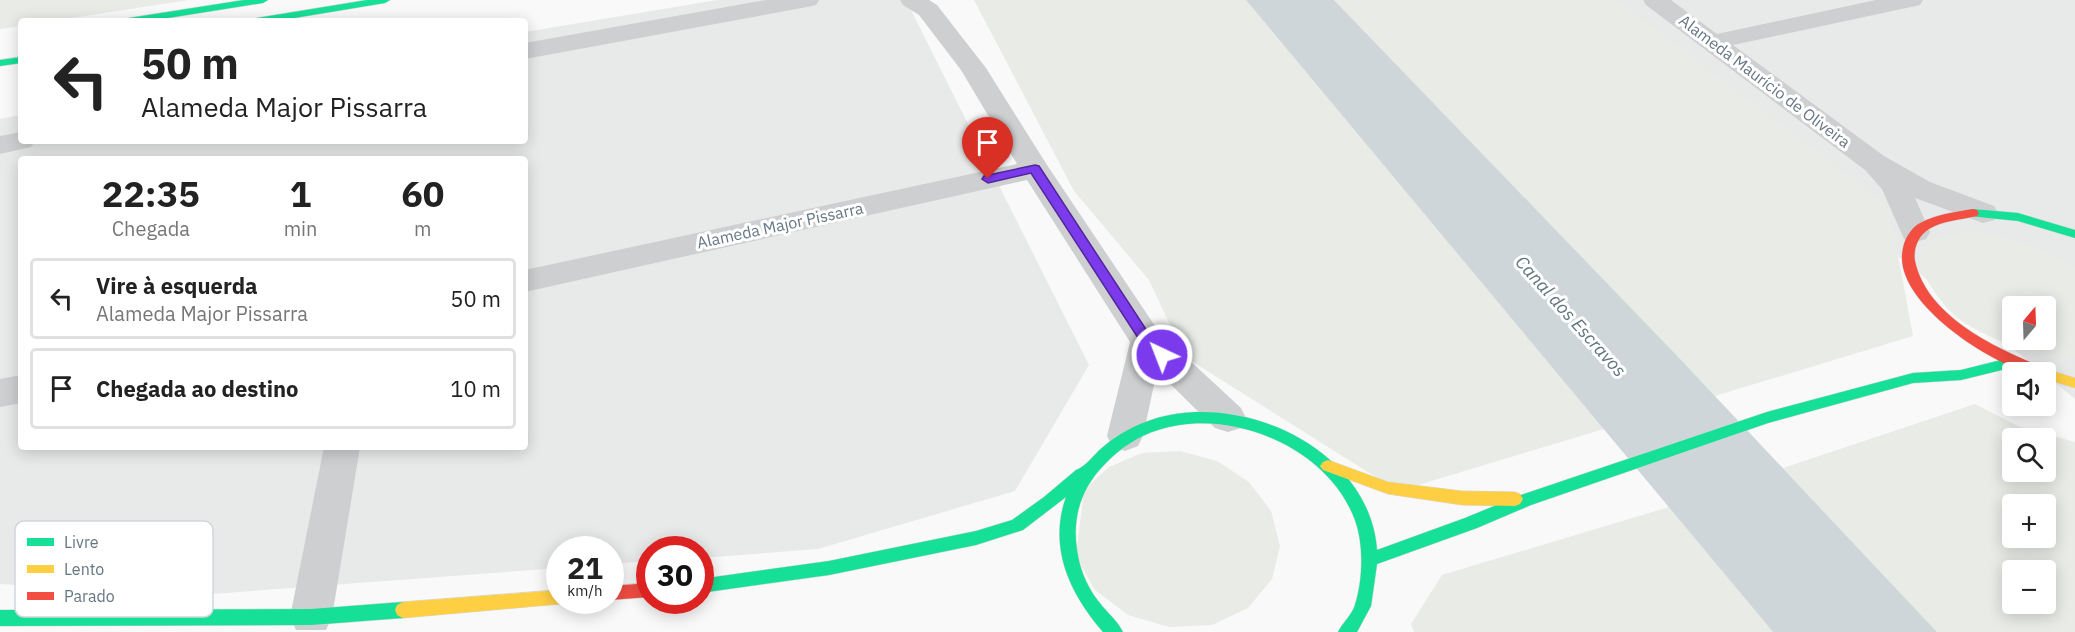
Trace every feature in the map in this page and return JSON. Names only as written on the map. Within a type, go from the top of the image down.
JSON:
[{"type":"street","points":[[148,18],[263,0]]},
{"type":"street","points":[[275,18],[386,0]]},
{"type":"street","points":[[528,50],[807,0]]},
{"type":"street","points":[[912,0],[928,10],[973,68],[1146,341],[1228,418]]},
{"type":"street","name":"Alameda Maurício de Oliveira","points":[[1655,0],[1874,163],[1920,189],[1983,213]]},
{"type":"street","points":[[1713,42],[1911,0]]},
{"type":"street","points":[[0,63],[18,60]]},
{"type":"street","points":[[0,145],[18,142]]},
{"type":"street","name":"Alameda Maurício de Oliveira","points":[[1874,163],[1895,185],[1915,232]]},
{"type":"street","name":"Alameda Major Pissarra","points":[[528,280],[1035,169]]},
{"type":"street","points":[[2013,362],[1959,337],[1931,305],[1911,277],[1906,252],[1915,232],[1931,221],[1954,214],[1983,213],[2033,220],[2075,222]]},
{"type":"street","points":[[2033,220],[2075,234]]},
{"type":"street","points":[[1125,436],[1146,341]]},
{"type":"street","points":[[1913,378],[1934,361]]},
{"type":"street","points":[[1372,559],[1471,523],[1526,500],[1767,418],[1913,378],[1961,375],[2002,365]]},
{"type":"street","points":[[2056,377],[2075,383]]},
{"type":"street","points":[[0,393],[18,390]]},
{"type":"street","points":[[714,584],[829,568],[976,538],[1017,525],[1050,502],[1125,436],[1157,423],[1191,417],[1228,418],[1263,427],[1297,443],[1327,465],[1351,493],[1366,525],[1372,559],[1362,610],[1363,632]]},
{"type":"street","points":[[311,616],[341,450]]},
{"type":"street","points":[[1327,465],[1388,488],[1462,498],[1526,500]]},
{"type":"street","points":[[1089,467],[1075,491],[1070,509],[1067,548],[1075,578],[1091,606],[1114,632]]},
{"type":"street","points":[[213,617],[311,616],[546,598]]},
{"type":"street","points":[[1347,632],[1362,610]]},
{"type":"street","points":[[0,618],[156,617]]},
{"type":"shaded area","points":[[0,0],[189,0],[72,18],[18,18],[18,26],[0,29]]},
{"type":"shaded area","points":[[717,0],[906,0],[1089,365],[1015,491],[818,549],[714,557],[714,536],[636,536],[636,562],[624,563],[624,536],[546,536],[546,569],[213,594],[213,521],[15,521],[15,585],[0,584],[0,119],[18,116],[18,144],[528,144],[528,32]]},
{"type":"shaded area","points":[[974,0],[1246,0],[1604,429],[1398,491],[1185,357],[1149,280],[1074,191]]},
{"type":"shaded area","points":[[1334,0],[1617,0],[1889,206],[1913,336],[1715,396]]},
{"type":"shaded area","points":[[1580,0],[2075,0],[2075,399],[2056,383],[2056,362],[2030,362],[2015,350],[2056,350],[2056,296],[2002,296],[2002,340]]},
{"type":"shaded area","points":[[1970,232],[2024,243],[2075,266],[2075,357],[2046,355],[2026,350],[2056,350],[2056,296],[2002,296],[2002,342],[1965,323],[1949,310],[1918,267],[1923,247],[1941,236]]},
{"type":"shaded area","points":[[1975,404],[2024,428],[2002,428],[2002,482],[2056,482],[2056,437],[2075,442],[2075,632],[1937,632],[1783,468]]},
{"type":"shaded area","points":[[1180,451],[1217,461],[1249,482],[1271,511],[1280,546],[1272,579],[1248,608],[1212,625],[1169,627],[1128,615],[1095,590],[1076,557],[1084,490],[1109,467],[1142,453]]},
{"type":"shaded area","points":[[1669,507],[1773,632],[1414,632],[1411,624],[1442,575]]},
{"type":"water","name":"Canal dos Escravos","points":[[1246,0],[1334,0],[1681,360],[1937,632],[1773,632]]},
{"type":"traffic: fast","points":[[148,18],[263,0]]},
{"type":"traffic: fast","points":[[275,18],[385,0]]},
{"type":"traffic: fast","points":[[0,63],[18,60]]},
{"type":"traffic: fast","points":[[1973,213],[2018,217],[2075,234]]},
{"type":"traffic: fast","points":[[1372,559],[1471,523],[1526,500],[1767,418],[1913,378],[1961,375],[2002,365]]},
{"type":"traffic: fast","points":[[1114,632],[1086,598],[1072,568],[1067,532],[1071,504],[1078,486],[1109,450],[1132,434],[1157,424],[1183,419],[1211,418],[1239,422],[1292,441],[1326,466],[1353,500],[1366,532],[1369,564],[1363,606],[1347,632]]},
{"type":"traffic: fast","points":[[714,584],[829,568],[976,538],[1017,525],[1050,502],[1081,474]]},
{"type":"traffic: fast","points":[[0,618],[311,617],[403,610]]},
{"type":"traffic: slow","points":[[2056,377],[2075,383]]},
{"type":"traffic: slow","points":[[1328,466],[1388,488],[1462,498],[1515,499]]},
{"type":"traffic: slow","points":[[403,610],[546,598]]},
{"type":"traffic: jam","points":[[1973,213],[1943,218],[1923,227],[1911,240],[1908,255],[1911,272],[1921,291],[1955,327],[1985,347],[2016,362]]},
{"type":"traffic: jam","points":[[624,592],[636,591]]},
{"type":"route","points":[[988,179],[1035,169],[1146,341],[1162,355]]}]
